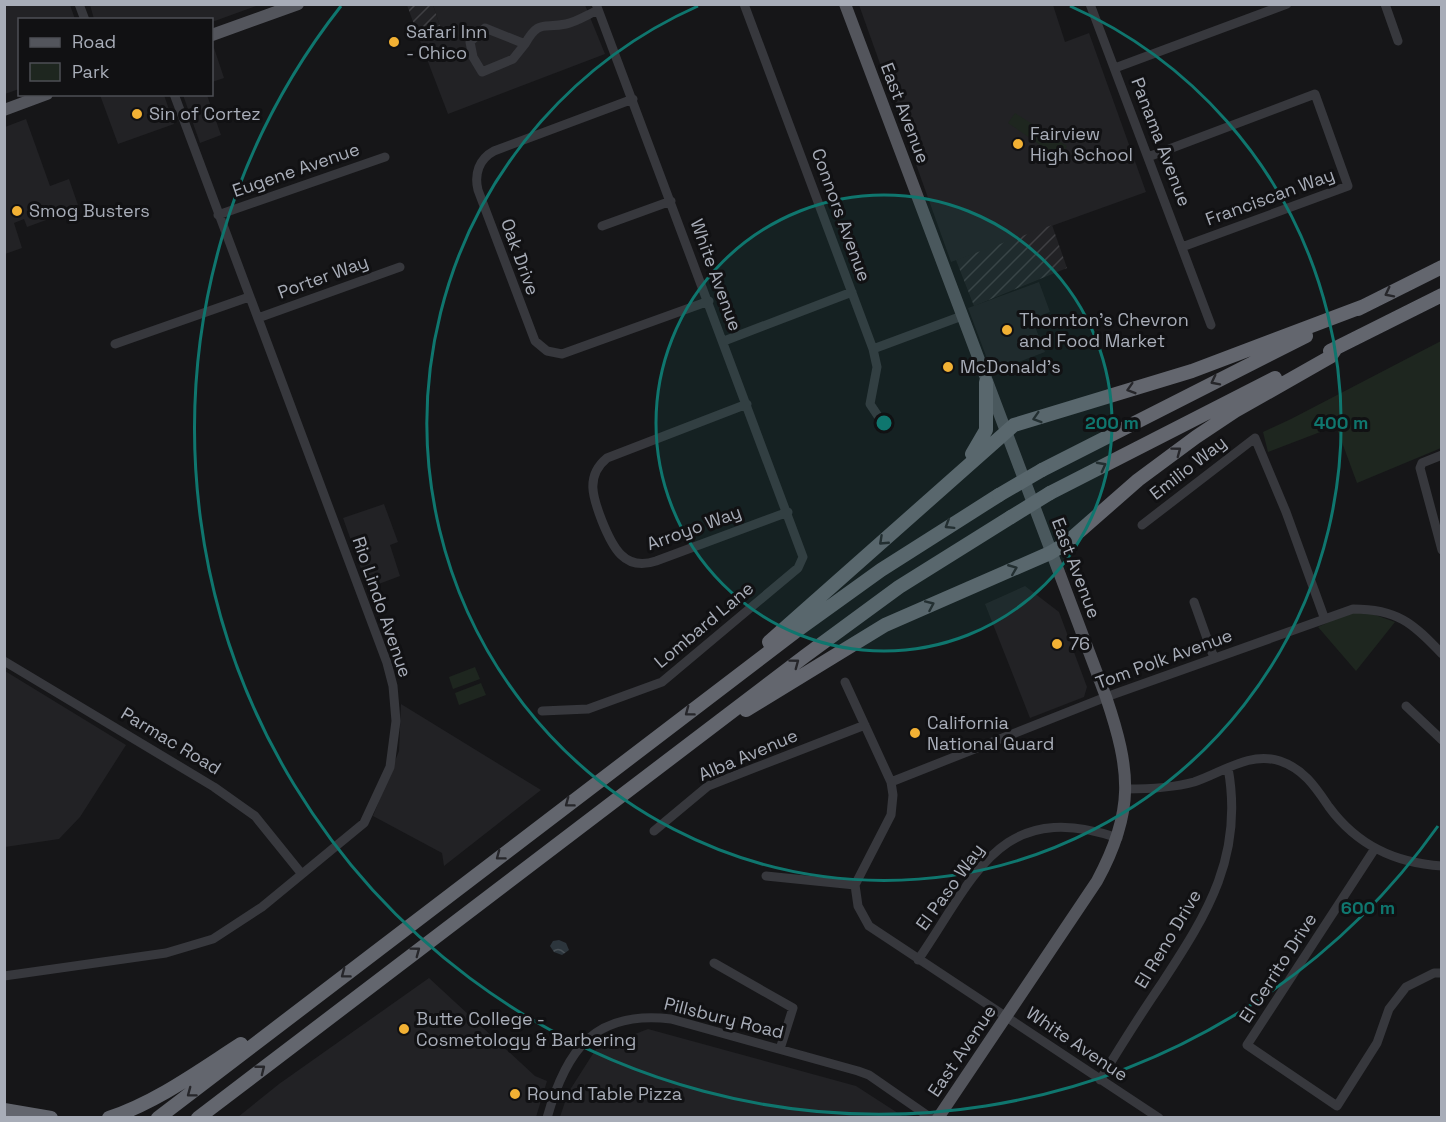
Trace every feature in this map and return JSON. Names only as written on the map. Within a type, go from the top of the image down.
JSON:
[{"type":"highway","points":[[158,1118],[591,786],[881,570],[1042,470],[1442,267]]},
{"type":"highway","points":[[198,1118],[614,800],[899,587],[1050,493],[1442,295]]},
{"type":"highway","points":[[716,692],[916,510],[1014,425],[1192,371],[1364,306]]},
{"type":"highway","points":[[695,739],[726,723],[885,625],[1050,554],[1065,544],[1138,480],[1196,437],[1235,411],[1330,357],[1336,348]]},
{"type":"highway","points":[[916,510],[981,443],[987,425],[987,382]]},
{"type":"highway","points":[[109,1118],[133,1110],[252,1037],[266,1035]]},
{"type":"highway","points":[[4,1110],[51,1118]]},
{"type":"main road","name":"East Avenue","points":[[845,4],[1050,554],[1106,697],[1118,732],[1126,789],[1118,838],[1096,881],[938,1118]]},
{"type":"main road","points":[[213,35],[294,5]]},
{"type":"main road","points":[[4,110],[42,96]]},
{"type":"street","name":"Connors Avenue","points":[[744,4],[873,349],[878,367],[870,404],[884,425]]},
{"type":"street","name":"Panama Avenue","points":[[1090,4],[1211,325]]},
{"type":"street","points":[[1115,68],[1287,4]]},
{"type":"street","points":[[1385,4],[1398,41]]},
{"type":"street","points":[[525,44],[485,28],[470,42],[472,57],[482,72],[513,59],[525,44],[537,27],[565,24],[597,8]]},
{"type":"street","name":"White Avenue","points":[[597,8],[709,301],[803,557]]},
{"type":"street","name":"Franciscan Way","points":[[1148,157],[1315,94],[1348,186],[1182,247]]},
{"type":"street","name":"Rio Lindo Avenue","points":[[4,976],[166,953],[213,939],[262,907],[364,823],[390,767],[396,705],[384,655],[175,96]]},
{"type":"street","name":"Oak Drive","points":[[633,99],[494,151],[482,162],[477,173],[478,190],[511,280],[535,341],[542,349],[556,354],[573,352],[709,301]]},
{"type":"street","name":"Eugene Avenue","points":[[218,215],[385,157]]},
{"type":"street","points":[[602,226],[671,201]]},
{"type":"street","name":"Porter Way","points":[[258,318],[400,267]]},
{"type":"street","points":[[723,341],[852,292]]},
{"type":"street","points":[[115,344],[249,297]]},
{"type":"street","points":[[873,349],[962,316]]},
{"type":"street","name":"Arroyo Way","points":[[747,404],[607,458],[593,477],[592,489],[595,502],[614,550],[622,557],[639,564],[651,563],[788,512]]},
{"type":"street","name":"Emilio Way","points":[[1142,525],[1255,438],[1286,512],[1324,617]]},
{"type":"street","points":[[1442,455],[1422,463],[1420,468],[1442,550]]},
{"type":"street","name":"Lombard Lane","points":[[542,711],[588,709],[662,682],[798,568],[803,557]]},
{"type":"street","points":[[1194,602],[1214,658]]},
{"type":"street","name":"Tom Polk Avenue","points":[[891,782],[1106,697],[1324,617],[1353,609],[1378,609],[1403,619],[1442,654]]},
{"type":"street","name":"Parmac Road","points":[[4,661],[214,787],[255,816],[301,873]]},
{"type":"street","points":[[766,876],[855,885],[891,815],[893,795],[891,782],[845,682]]},
{"type":"street","points":[[1406,706],[1442,740]]},
{"type":"street","name":"Alba Avenue","points":[[654,831],[708,786],[865,725]]},
{"type":"street","points":[[1126,789],[1151,789],[1193,782],[1251,759],[1267,758],[1297,769],[1319,790],[1349,830],[1374,850],[1419,864],[1442,866]]},
{"type":"street","name":"El Reno Drive","points":[[1100,1080],[1188,944],[1212,898],[1232,834],[1233,796],[1228,768]]},
{"type":"street","name":"El Paso Way","points":[[918,960],[986,859],[1008,842],[1040,829],[1063,826],[1118,838]]},
{"type":"street","name":"El Cerrito Drive","points":[[1374,850],[1247,1045],[1337,1106],[1377,1043],[1389,1009],[1406,987],[1434,973],[1442,973]]},
{"type":"street","name":"White Avenue","points":[[855,885],[858,906],[869,926],[1159,1118]]},
{"type":"street","points":[[714,963],[793,1008],[780,1049]]},
{"type":"street","name":"Pillsbury Road","points":[[547,1118],[559,1079],[573,1056],[591,1036],[624,1020],[644,1016],[671,1019],[869,1075],[931,1118]]},
{"type":"shaded area","points":[[5,4],[70,5],[75,18],[18,18],[18,89],[5,94]]},
{"type":"shaded area","points":[[90,4],[259,5],[213,22],[213,18],[94,18]]},
{"type":"shaded area","points":[[407,5],[433,5],[442,32],[420,41]]},
{"type":"shaded area","points":[[433,5],[585,5],[605,54],[448,114],[420,41],[442,32]]},
{"type":"shaded area","name":"Fairview High School","points":[[859,5],[1053,5],[1065,42],[1089,33],[1146,192],[951,262]]},
{"type":"shaded area","points":[[213,48],[224,78],[213,82]]},
{"type":"shaded area","points":[[100,96],[164,96],[174,124],[118,144]]},
{"type":"shaded area","points":[[183,96],[207,96],[221,135],[200,143]]},
{"type":"shaded area","points":[[26,119],[50,186],[69,179],[79,208],[27,227],[24,219],[14,223],[22,248],[5,254],[5,127]]},
{"type":"shaded area","points":[[1052,225],[1067,268],[974,306],[956,260]]},
{"type":"shaded area","points":[[1039,282],[1050,312],[1032,319],[1045,352],[992,372],[968,308]]},
{"type":"shaded area","points":[[384,504],[398,542],[390,545],[400,576],[368,588],[343,518]]},
{"type":"shaded area","points":[[1025,586],[1059,612],[1087,687],[1084,697],[1030,718],[985,604]]},
{"type":"shaded area","points":[[5,671],[126,745],[80,817],[59,839],[5,847]]},
{"type":"shaded area","points":[[401,704],[541,790],[444,866],[442,853],[373,816],[399,751]]},
{"type":"shaded area","points":[[429,978],[535,1076],[547,1081],[536,1117],[238,1117],[279,1084]]},
{"type":"shaded area","points":[[648,1029],[856,1086],[904,1117],[560,1117],[568,1093],[596,1049]]},
{"type":"green space","points":[[1015,113],[1067,146],[1059,158],[1008,123]]},
{"type":"green space","points":[[1441,341],[1441,448],[1357,483],[1336,426],[1268,452],[1263,432]]},
{"type":"green space","points":[[1350,612],[1367,612],[1395,622],[1356,671],[1318,627]]},
{"type":"green space","points":[[475,667],[480,679],[453,689],[449,677]]},
{"type":"green space","points":[[481,683],[486,695],[459,705],[455,693]]},
{"type":"water","points":[[559,940],[566,943],[569,950],[562,955],[554,952],[550,946],[553,941]]},
{"type":"place","name":"Safari Inn - Chico","points":[[394,42]]},
{"type":"place","name":"Sin of Cortez","points":[[137,114]]},
{"type":"place","name":"Fairview High School","points":[[1018,144]]},
{"type":"place","name":"Smog Busters","points":[[17,211]]},
{"type":"place","name":"Thornton's Chevron and Food Market","points":[[1007,330]]},
{"type":"place","name":"McDonald's","points":[[948,367]]},
{"type":"place","name":"76","points":[[1057,644]]},
{"type":"place","name":"California National Guard","points":[[915,733]]},
{"type":"place","name":"Butte College - Cosmetology & Barbering","points":[[404,1029]]},
{"type":"place","name":"Round Table Pizza","points":[[515,1094]]}]
